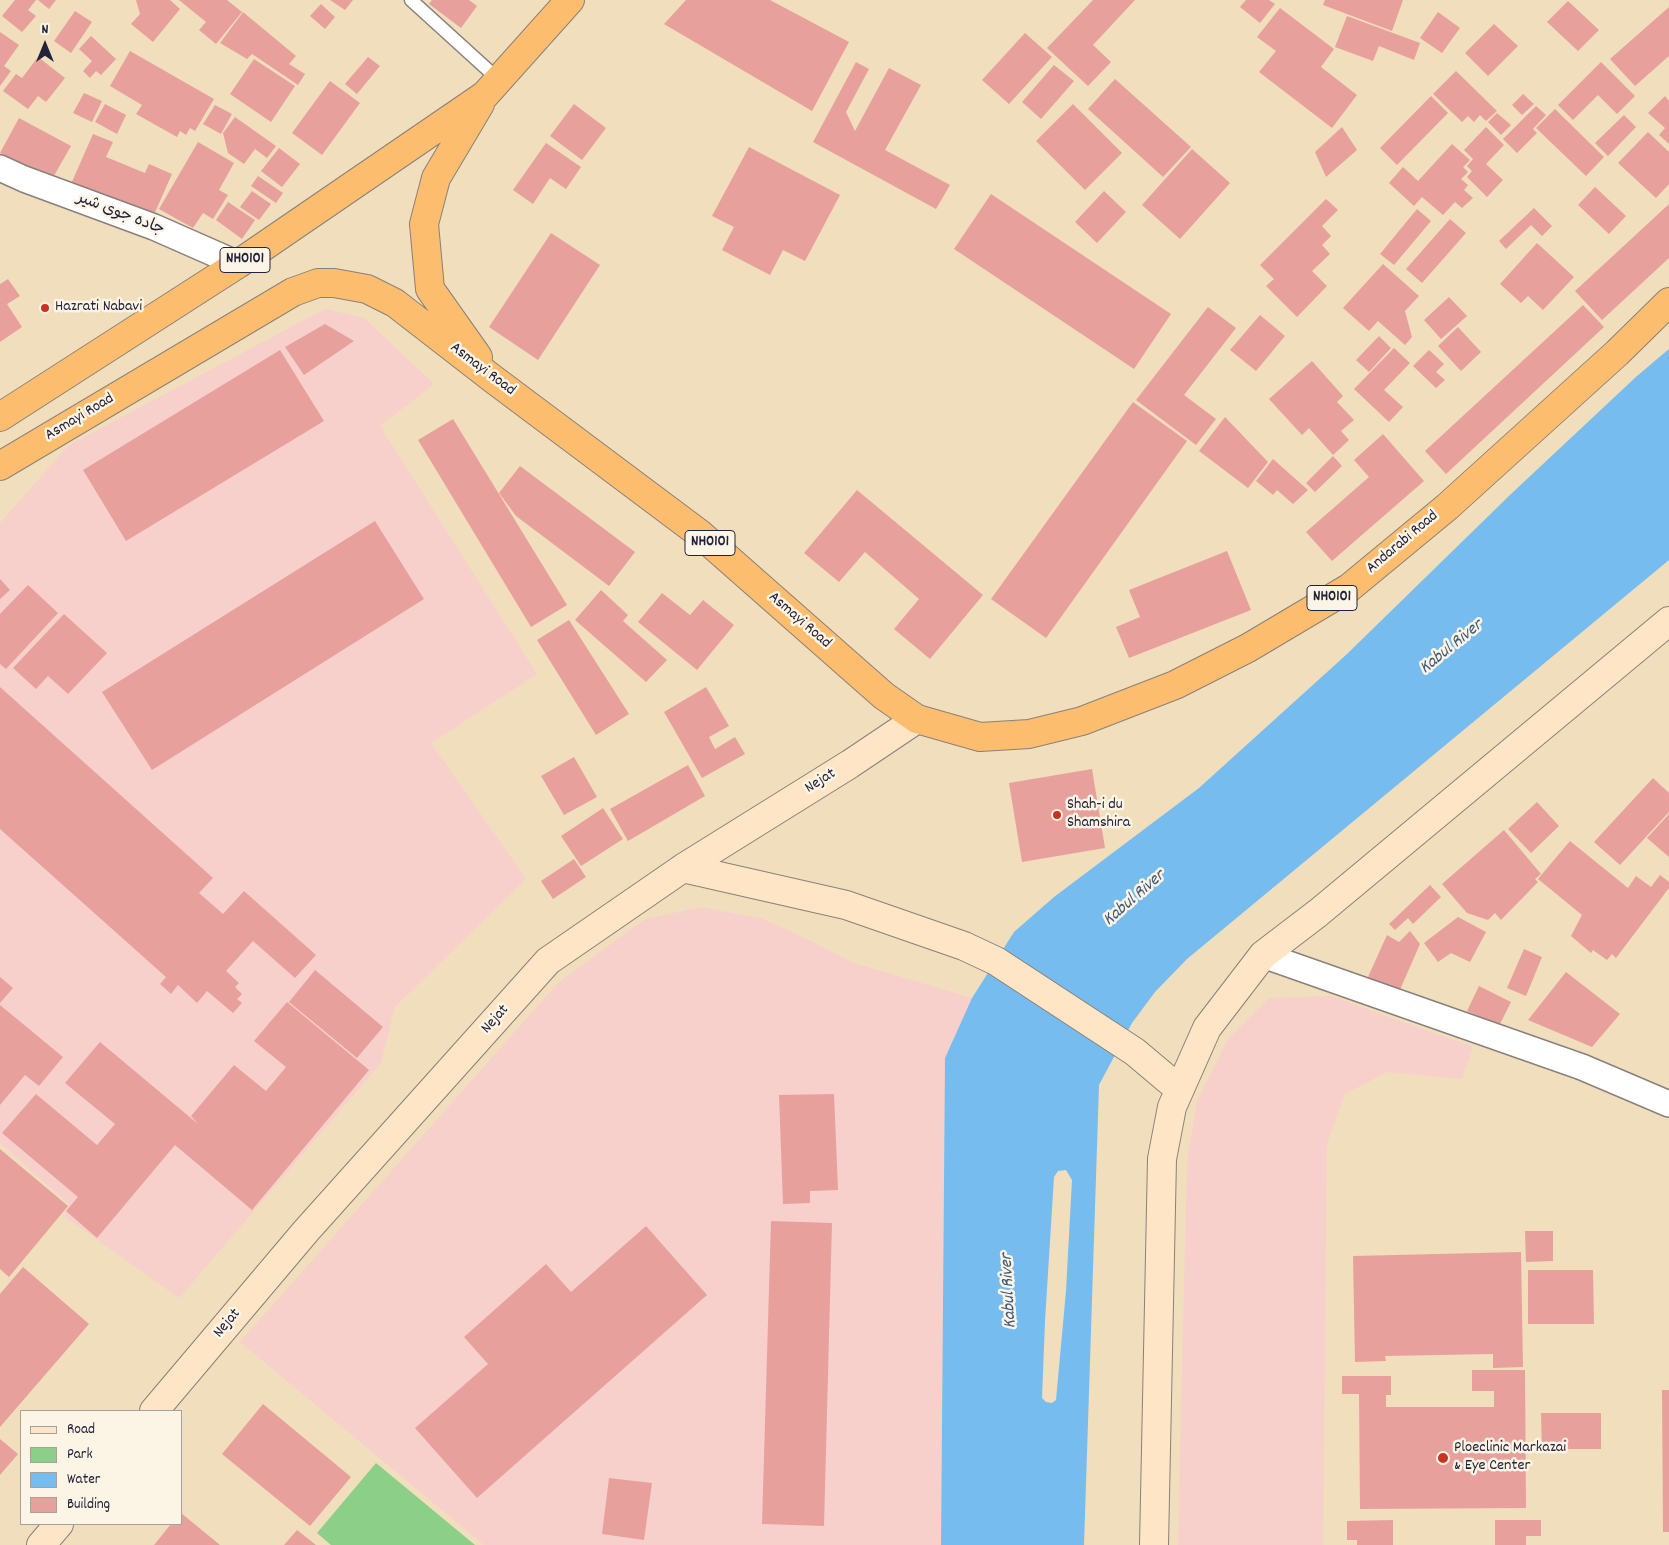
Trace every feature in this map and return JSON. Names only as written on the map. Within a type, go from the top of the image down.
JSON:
[{"type":"highway","name":"NH0101","points":[[0,417],[238,264],[492,88],[570,0]]},
{"type":"highway","points":[[492,88],[436,178],[424,224],[430,288],[493,379]]},
{"type":"highway","name":"Asmayi Road","points":[[0,466],[294,292],[318,283],[334,283],[367,288],[395,303],[700,534],[884,696],[917,719]]},
{"type":"highway","name":"Andarabi Road","points":[[917,719],[980,737],[1029,734],[1082,721],[1175,685],[1248,648],[1349,588],[1447,507],[1617,353],[1669,302]]},
{"type":"main road","points":[[1154,1545],[1162,1159],[1172,1106],[1207,1028],[1263,955],[1318,913],[1669,621]]},
{"type":"main road","name":"Nejat","points":[[155,1410],[306,1231],[548,961],[683,868],[835,774],[917,719]]},
{"type":"main road","points":[[683,868],[846,905],[964,946],[996,961],[1135,1052],[1180,1089]]},
{"type":"main road","points":[[41,1545],[58,1525]]},
{"type":"street","name":"جاده جوی شیر","points":[[0,168],[24,179],[154,227],[238,264]]},
{"type":"street","points":[[1263,955],[1582,1067],[1669,1104]]},
{"type":"lane","points":[[411,0],[492,88]]},
{"type":"shaded area","points":[[325,309],[364,318],[434,384],[380,426],[537,674],[431,743],[526,879],[395,1007],[381,1063],[179,1298],[65,1217],[65,1211],[70,1205],[0,1143],[0,523],[69,445]]},
{"type":"shaded area","points":[[702,907],[763,919],[854,963],[972,998],[945,1058],[941,1545],[484,1545],[240,1342],[558,983],[645,919]]},
{"type":"shaded area","points":[[1331,996],[1473,1047],[1462,1079],[1387,1072],[1345,1094],[1327,1143],[1323,1545],[1178,1545],[1187,1163],[1197,1101],[1228,1039],[1269,998]]},
{"type":"green space","points":[[376,1463],[475,1545],[331,1545],[317,1533]]},
{"type":"water","name":"Kabul River","points":[[1669,349],[1669,560],[1187,959],[1155,992],[1132,1023],[1099,1085],[1084,1545],[941,1545],[945,1058],[972,998],[1014,932],[1054,897],[1199,788],[1347,654],[1511,494],[1637,376]],"holes":[[[1066,1170],[1072,1180],[1066,1291],[1056,1400],[1052,1403],[1046,1402],[1042,1398],[1054,1177],[1058,1171]]]},
{"type":"building","points":[[15,0],[36,0],[28,10],[36,16],[22,32],[2,16]]},
{"type":"building","points":[[38,0],[56,0],[49,9]]},
{"type":"building","points":[[136,0],[170,0],[180,9],[153,42],[131,24],[140,14]]},
{"type":"building","points":[[179,0],[227,0],[242,12],[216,44],[199,30],[206,22]]},
{"type":"building","points":[[330,0],[353,0],[345,10]]},
{"type":"building","points":[[432,0],[469,0],[477,6],[461,28],[429,4]]},
{"type":"building","points":[[686,0],[770,0],[849,42],[812,111],[664,24]]},
{"type":"building","points":[[1093,0],[1135,0],[1093,45],[1111,62],[1088,86],[1047,48]]},
{"type":"building","points":[[1246,0],[1269,0],[1275,4],[1260,23],[1240,7]]},
{"type":"building","points":[[1325,0],[1403,0],[1392,31],[1323,5]]},
{"type":"building","points":[[1568,1],[1599,30],[1578,51],[1547,22]]},
{"type":"building","points":[[321,4],[335,17],[325,29],[310,16]]},
{"type":"building","points":[[1669,7],[1669,56],[1635,86],[1610,59]]},
{"type":"building","points":[[1280,8],[1334,49],[1321,67],[1357,95],[1332,128],[1259,72],[1276,51],[1257,37]]},
{"type":"building","points":[[75,11],[92,22],[71,53],[54,41]]},
{"type":"building","points":[[243,12],[296,56],[289,64],[305,74],[298,85],[252,54],[247,59],[220,43]]},
{"type":"building","points":[[1438,12],[1460,28],[1442,53],[1420,38]]},
{"type":"building","points":[[1347,16],[1420,43],[1414,60],[1379,46],[1373,61],[1335,47]]},
{"type":"building","points":[[1494,24],[1518,46],[1488,76],[1465,53]]},
{"type":"building","points":[[0,32],[19,45],[4,66],[11,71],[0,86]]},
{"type":"building","points":[[1025,33],[1052,57],[1009,104],[982,80]]},
{"type":"building","points":[[91,36],[116,59],[101,75],[96,71],[90,78],[83,71],[92,61],[79,49]]},
{"type":"building","points":[[130,51],[214,99],[195,131],[190,128],[186,135],[180,131],[177,137],[136,114],[142,105],[110,86]]},
{"type":"building","points":[[38,57],[65,78],[46,102],[38,96],[28,109],[3,91],[16,74],[22,78]]},
{"type":"building","points":[[368,57],[380,66],[357,94],[345,84]]},
{"type":"building","points":[[254,59],[295,86],[271,122],[230,94]]},
{"type":"building","points":[[856,62],[869,69],[846,112],[855,131],[889,68],[921,85],[885,150],[950,185],[936,209],[813,142]]},
{"type":"building","points":[[1601,62],[1635,96],[1617,114],[1598,95],[1573,120],[1558,105]]},
{"type":"building","points":[[1054,65],[1074,81],[1041,119],[1022,102]]},
{"type":"building","points":[[1456,71],[1497,111],[1486,121],[1480,115],[1474,122],[1468,116],[1462,122],[1433,94]]},
{"type":"building","points":[[1115,79],[1191,147],[1163,177],[1088,109]]},
{"type":"building","points":[[330,81],[360,103],[322,155],[292,133]]},
{"type":"building","points":[[84,93],[102,101],[92,122],[73,113]]},
{"type":"building","points":[[1523,94],[1534,104],[1522,115],[1512,105]]},
{"type":"building","points":[[1431,96],[1448,113],[1397,165],[1380,148]]},
{"type":"building","points":[[1665,96],[1669,101],[1669,144],[1659,135],[1665,128],[1648,113]]},
{"type":"building","points":[[105,104],[126,115],[117,134],[95,122]]},
{"type":"building","points":[[574,104],[606,128],[582,160],[550,136]]},
{"type":"building","points":[[1073,104],[1122,153],[1085,190],[1036,141]]},
{"type":"building","points":[[215,105],[232,114],[221,134],[203,124]]},
{"type":"building","points":[[1536,106],[1546,115],[1533,129],[1537,133],[1517,153],[1503,139]]},
{"type":"building","points":[[1555,109],[1604,157],[1586,176],[1536,128]]},
{"type":"building","points":[[1497,113],[1511,125],[1501,135],[1488,122]]},
{"type":"building","points":[[1624,115],[1636,127],[1608,156],[1595,143]]},
{"type":"building","points":[[235,117],[276,146],[267,158],[255,149],[244,164],[228,153],[223,133]]},
{"type":"building","points":[[19,118],[71,146],[51,181],[0,153]]},
{"type":"building","points":[[1342,127],[1357,150],[1326,177],[1315,152]]},
{"type":"building","points":[[1486,127],[1504,145],[1486,164],[1503,180],[1487,197],[1467,177],[1472,171],[1467,166],[1473,159],[1464,150]]},
{"type":"building","points":[[1648,132],[1669,152],[1669,184],[1656,198],[1618,163]]},
{"type":"building","points":[[93,134],[113,142],[106,157],[145,173],[149,164],[172,174],[152,219],[71,184]]},
{"type":"building","points":[[198,142],[234,163],[219,190],[228,195],[213,219],[203,213],[193,228],[159,209]]},
{"type":"building","points":[[546,143],[581,167],[566,189],[550,178],[533,204],[513,190]]},
{"type":"building","points":[[1452,144],[1470,160],[1463,167],[1468,172],[1461,179],[1468,185],[1464,190],[1473,198],[1462,208],[1455,202],[1443,215],[1422,197],[1414,206],[1389,183],[1403,167],[1418,181]]},
{"type":"building","points":[[749,147],[840,195],[805,261],[783,250],[770,275],[722,250],[734,227],[712,216]]},
{"type":"building","points":[[279,148],[300,164],[282,187],[261,171]]},
{"type":"building","points":[[1192,149],[1230,183],[1180,239],[1142,205]]},
{"type":"building","points":[[258,176],[283,193],[276,203],[251,186]]},
{"type":"building","points":[[1595,187],[1626,216],[1609,234],[1578,205]]},
{"type":"building","points":[[252,191],[271,204],[259,220],[240,207]]},
{"type":"building","points":[[1104,191],[1126,212],[1097,243],[1075,222]]},
{"type":"building","points":[[991,194],[1171,314],[1134,369],[954,249]]},
{"type":"building","points":[[1326,199],[1338,210],[1322,226],[1331,236],[1322,245],[1330,254],[1312,271],[1327,286],[1297,317],[1266,286],[1274,279],[1260,265]]},
{"type":"building","points":[[228,202],[255,220],[242,239],[216,220]]},
{"type":"building","points":[[1669,204],[1669,258],[1602,320],[1575,291]]},
{"type":"building","points":[[1534,208],[1552,226],[1542,236],[1531,225],[1506,249],[1499,241]]},
{"type":"building","points":[[1417,209],[1431,221],[1394,265],[1380,254]]},
{"type":"building","points":[[1450,219],[1466,233],[1422,283],[1406,269]]},
{"type":"building","points":[[551,233],[600,265],[538,360],[489,327]]},
{"type":"building","points":[[1537,243],[1574,277],[1543,310],[1528,296],[1521,303],[1500,284]]},
{"type":"building","points":[[1383,264],[1419,296],[1405,311],[1412,337],[1405,345],[1378,321],[1369,331],[1343,308]]},
{"type":"building","points":[[8,279],[20,296],[7,304],[22,327],[0,342],[0,284]]},
{"type":"building","points":[[1449,297],[1467,316],[1441,339],[1424,320]]},
{"type":"building","points":[[1583,305],[1604,327],[1446,474],[1425,451]]},
{"type":"building","points":[[1208,307],[1236,328],[1184,395],[1216,419],[1196,445],[1136,400]]},
{"type":"building","points":[[1260,315],[1285,336],[1256,371],[1230,350]]},
{"type":"building","points":[[325,324],[354,341],[304,375],[285,347]]},
{"type":"building","points":[[1458,327],[1481,352],[1461,371],[1438,346]]},
{"type":"building","points":[[1379,336],[1391,348],[1369,372],[1356,360]]},
{"type":"building","points":[[1394,348],[1410,363],[1384,390],[1403,407],[1389,422],[1354,389]]},
{"type":"building","points":[[280,350],[324,421],[126,541],[83,470]]},
{"type":"building","points":[[1429,350],[1444,364],[1436,372],[1445,380],[1436,388],[1413,366]]},
{"type":"building","points":[[1312,361],[1343,396],[1337,402],[1354,420],[1341,431],[1349,440],[1333,455],[1309,428],[1302,435],[1269,399]]},
{"type":"building","points":[[1133,402],[1187,441],[1046,638],[991,599]]},
{"type":"building","points":[[1225,417],[1268,462],[1248,488],[1199,451]]},
{"type":"building","points":[[453,419],[567,605],[531,627],[418,440]]},
{"type":"building","points":[[1383,434],[1424,481],[1332,561],[1306,532],[1369,477],[1354,460]]},
{"type":"building","points":[[1333,456],[1342,466],[1315,492],[1306,483]]},
{"type":"building","points":[[1273,459],[1308,490],[1293,504],[1277,490],[1273,495],[1256,481]]},
{"type":"building","points":[[520,466],[635,552],[609,586],[516,516],[499,493]]},
{"type":"building","points":[[857,490],[983,595],[930,659],[894,629],[919,599],[865,552],[839,582],[804,553]]},
{"type":"building","points":[[375,521],[424,599],[152,770],[102,692]]},
{"type":"building","points":[[1227,551],[1251,610],[1129,658],[1116,627],[1140,617],[1129,590]]},
{"type":"building","points":[[0,579],[10,590],[0,599]]},
{"type":"building","points":[[28,585],[58,613],[6,669],[0,664],[0,614]]},
{"type":"building","points":[[601,590],[628,615],[623,621],[667,660],[646,682],[575,620]]},
{"type":"building","points":[[662,593],[690,615],[703,600],[734,625],[697,670],[638,622]]},
{"type":"building","points":[[64,614],[107,653],[68,694],[48,676],[36,689],[13,668]]},
{"type":"building","points":[[569,620],[629,714],[596,735],[537,640]]},
{"type":"building","points":[[0,687],[213,878],[199,893],[223,914],[244,891],[316,955],[295,978],[253,941],[226,971],[239,983],[235,987],[242,994],[237,999],[242,1003],[233,1013],[207,991],[197,1003],[178,985],[171,994],[160,984],[166,977],[0,829]]},
{"type":"building","points":[[706,687],[729,726],[709,737],[715,749],[735,737],[745,754],[702,778],[664,712]]},
{"type":"building","points":[[574,757],[597,797],[564,815],[541,776]]},
{"type":"building","points":[[688,765],[705,796],[628,841],[610,809]]},
{"type":"building","name":"Shah-i du Shamshira","points":[[1092,769],[1105,848],[1022,862],[1009,783]]},
{"type":"building","points":[[1653,778],[1669,793],[1669,812],[1620,865],[1594,842]]},
{"type":"building","points":[[1537,802],[1559,826],[1531,853],[1508,829]]},
{"type":"building","points":[[603,808],[623,839],[581,866],[561,836]]},
{"type":"building","points":[[1669,814],[1669,857],[1647,838]]},
{"type":"building","points":[[1504,830],[1541,874],[1535,879],[1538,882],[1501,920],[1495,913],[1488,920],[1467,913],[1442,884]]},
{"type":"building","points":[[1570,841],[1628,888],[1636,876],[1651,887],[1660,875],[1669,882],[1669,888],[1616,958],[1612,954],[1607,960],[1593,950],[1591,953],[1571,936],[1582,915],[1538,879]]},
{"type":"building","points":[[574,859],[586,877],[553,899],[541,881]]},
{"type":"building","points":[[1430,885],[1441,897],[1413,924],[1408,918],[1395,930],[1389,924]]},
{"type":"building","points":[[1458,917],[1486,932],[1470,962],[1451,953],[1438,962],[1424,943]]},
{"type":"building","points":[[1410,931],[1420,944],[1399,992],[1368,977],[1387,935],[1399,942]]},
{"type":"building","points":[[1524,949],[1542,957],[1526,996],[1507,988]]},
{"type":"building","points":[[315,970],[383,1027],[357,1058],[289,1002]]},
{"type":"building","points":[[1566,972],[1620,1014],[1592,1047],[1528,1020]]},
{"type":"building","points":[[0,977],[13,988],[0,1003]]},
{"type":"building","points":[[1479,986],[1511,1002],[1499,1026],[1467,1011]]},
{"type":"building","points":[[287,1002],[369,1070],[252,1210],[175,1145],[97,1238],[66,1211],[78,1197],[2,1133],[36,1094],[97,1145],[115,1124],[65,1083],[100,1042],[198,1124],[191,1116],[234,1065],[266,1091],[286,1067],[254,1041]]},
{"type":"building","points":[[0,1005],[63,1057],[39,1086],[25,1075],[0,1105]]},
{"type":"building","points":[[834,1094],[838,1190],[810,1191],[810,1203],[783,1204],[779,1095]]},
{"type":"building","points":[[0,1149],[68,1206],[9,1277],[0,1269]]},
{"type":"building","points":[[771,1221],[832,1223],[824,1526],[762,1524]]},
{"type":"building","points":[[646,1226],[707,1295],[477,1498],[415,1428],[488,1364],[464,1337],[546,1264],[571,1292]]},
{"type":"building","points":[[1525,1231],[1553,1231],[1553,1261],[1526,1262]]},
{"type":"building","points":[[1521,1252],[1523,1367],[1493,1368],[1493,1354],[1385,1356],[1386,1361],[1355,1362],[1353,1256]]},
{"type":"building","points":[[23,1267],[89,1324],[0,1427],[0,1294]]},
{"type":"building","points":[[1528,1270],[1593,1270],[1594,1324],[1528,1324]]},
{"type":"building","name":"Ploeclinic Markazai & Eye Center","points":[[1472,1370],[1525,1370],[1526,1508],[1360,1509],[1359,1394],[1342,1394],[1342,1376],[1391,1376],[1391,1395],[1386,1395],[1386,1407],[1494,1407],[1494,1391],[1472,1391]]},
{"type":"building","points":[[1662,1390],[1669,1390],[1669,1532],[1663,1532]]},
{"type":"building","points":[[263,1404],[351,1477],[310,1526],[222,1454]]},
{"type":"building","points":[[1541,1413],[1601,1413],[1601,1449],[1542,1449]]},
{"type":"building","points":[[0,1439],[18,1454],[0,1475]]},
{"type":"building","points":[[609,1478],[652,1483],[644,1540],[602,1534]]},
{"type":"building","points":[[182,1514],[220,1545],[154,1545],[170,1525],[182,1525]]},
{"type":"building","points":[[1393,1520],[1393,1545],[1357,1545],[1357,1540],[1347,1540],[1347,1521]]},
{"type":"building","points":[[1495,1520],[1541,1520],[1541,1536],[1526,1536],[1526,1545],[1495,1545]]},
{"type":"building","points":[[297,1530],[316,1545],[284,1545]]},
{"type":"place","name":"Hazrati Nabavi","points":[[45,308]]},
{"type":"place","name":"Shah-i du Shamshira","points":[[1057,815]]},
{"type":"place","name":"Ploeclinic Markazai & Eye Center","points":[[1443,1458]]}]
